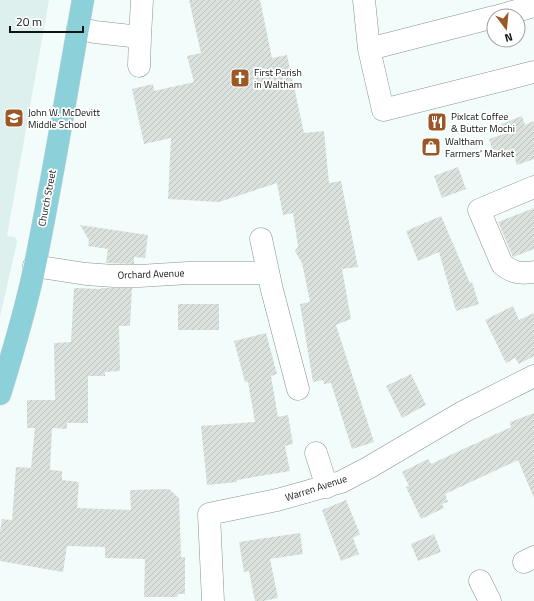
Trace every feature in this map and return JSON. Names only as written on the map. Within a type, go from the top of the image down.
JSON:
[{"type":"main road","name":"Church Street","points":[[0,394],[18,332],[34,266],[83,0]]},
{"type":"street","points":[[139,66],[142,0]]},
{"type":"street","points":[[364,0],[369,49],[383,110],[534,72]]},
{"type":"street","points":[[369,49],[486,19]]},
{"type":"street","points":[[78,28],[95,32],[140,37]]},
{"type":"street","points":[[534,187],[479,210],[502,264],[507,269],[515,272],[524,274],[534,272]]},
{"type":"street","points":[[261,239],[268,273],[298,388]]},
{"type":"street","name":"Orchard Avenue","points":[[34,266],[86,274],[114,276],[188,273],[268,273]]},
{"type":"street","name":"Warren Avenue","points":[[213,601],[209,514],[277,500],[341,482],[368,468],[463,412],[534,376]]},
{"type":"street","points":[[316,453],[327,486]]},
{"type":"street","points":[[480,582],[490,601]]},
{"type":"shaded area","name":"John W. McDevitt Middle School","points":[[0,0],[49,0],[7,236],[15,237],[17,242],[0,317]]},
{"type":"building","points":[[189,0],[260,0],[272,58],[287,55],[304,133],[324,131],[329,183],[341,181],[358,267],[342,269],[351,319],[336,325],[374,442],[352,449],[331,383],[324,384],[323,380],[313,382],[300,304],[310,302],[302,263],[295,251],[298,247],[293,213],[283,215],[277,183],[219,202],[168,199],[171,138],[144,144],[132,89],[153,84],[154,91],[194,82],[187,56],[201,53]]},
{"type":"building","points":[[522,116],[525,125],[534,121],[534,159],[517,165],[513,153],[495,159],[489,139],[504,134],[501,124]]},
{"type":"building","points":[[458,167],[466,189],[442,198],[434,176]]},
{"type":"building","points":[[534,208],[534,249],[513,257],[498,222]]},
{"type":"building","points":[[441,216],[470,283],[472,282],[479,304],[456,311],[439,252],[418,261],[406,231]]},
{"type":"building","points":[[80,225],[148,235],[145,258],[134,257],[134,264],[106,263],[108,249],[88,246],[89,240]]},
{"type":"building","points":[[74,288],[132,288],[130,326],[119,326],[120,371],[105,372],[105,376],[88,376],[88,423],[67,423],[67,429],[52,428],[50,470],[62,471],[62,480],[79,482],[77,508],[131,510],[130,490],[169,489],[179,498],[181,557],[185,557],[185,594],[178,594],[177,597],[144,597],[145,559],[105,558],[105,547],[67,546],[63,572],[0,561],[0,532],[2,519],[12,520],[16,467],[31,468],[35,428],[27,428],[27,400],[55,400],[54,343],[71,342]]},
{"type":"building","points":[[178,304],[219,304],[219,330],[178,330]]},
{"type":"building","points":[[513,306],[519,320],[534,313],[534,356],[519,364],[515,358],[506,363],[485,320]]},
{"type":"building","points":[[266,333],[277,374],[271,376],[278,417],[288,415],[293,444],[285,446],[290,471],[237,480],[237,482],[207,485],[201,426],[255,422],[248,382],[245,382],[234,341]]},
{"type":"building","points":[[411,374],[426,405],[402,418],[386,386]]},
{"type":"building","points":[[534,413],[534,498],[518,460],[445,494],[448,502],[442,504],[444,508],[421,519],[406,487],[409,486],[402,472],[428,459],[431,464],[511,427],[510,422]]},
{"type":"building","points":[[346,500],[360,534],[353,538],[359,554],[341,561],[322,510]]},
{"type":"building","points":[[300,533],[303,554],[270,559],[278,598],[255,601],[249,571],[244,572],[239,542]]},
{"type":"building","points":[[434,534],[441,552],[418,561],[411,544]]},
{"type":"place","name":"First Parish in Waltham","points":[[240,78]]},
{"type":"place","name":"John W. McDevitt Middle School","points":[[14,118]]},
{"type":"place","name":"Pixlcat Coffee & Butter Mochi","points":[[437,122]]},
{"type":"place","name":"Waltham Farmers' Market","points":[[431,147]]}]
